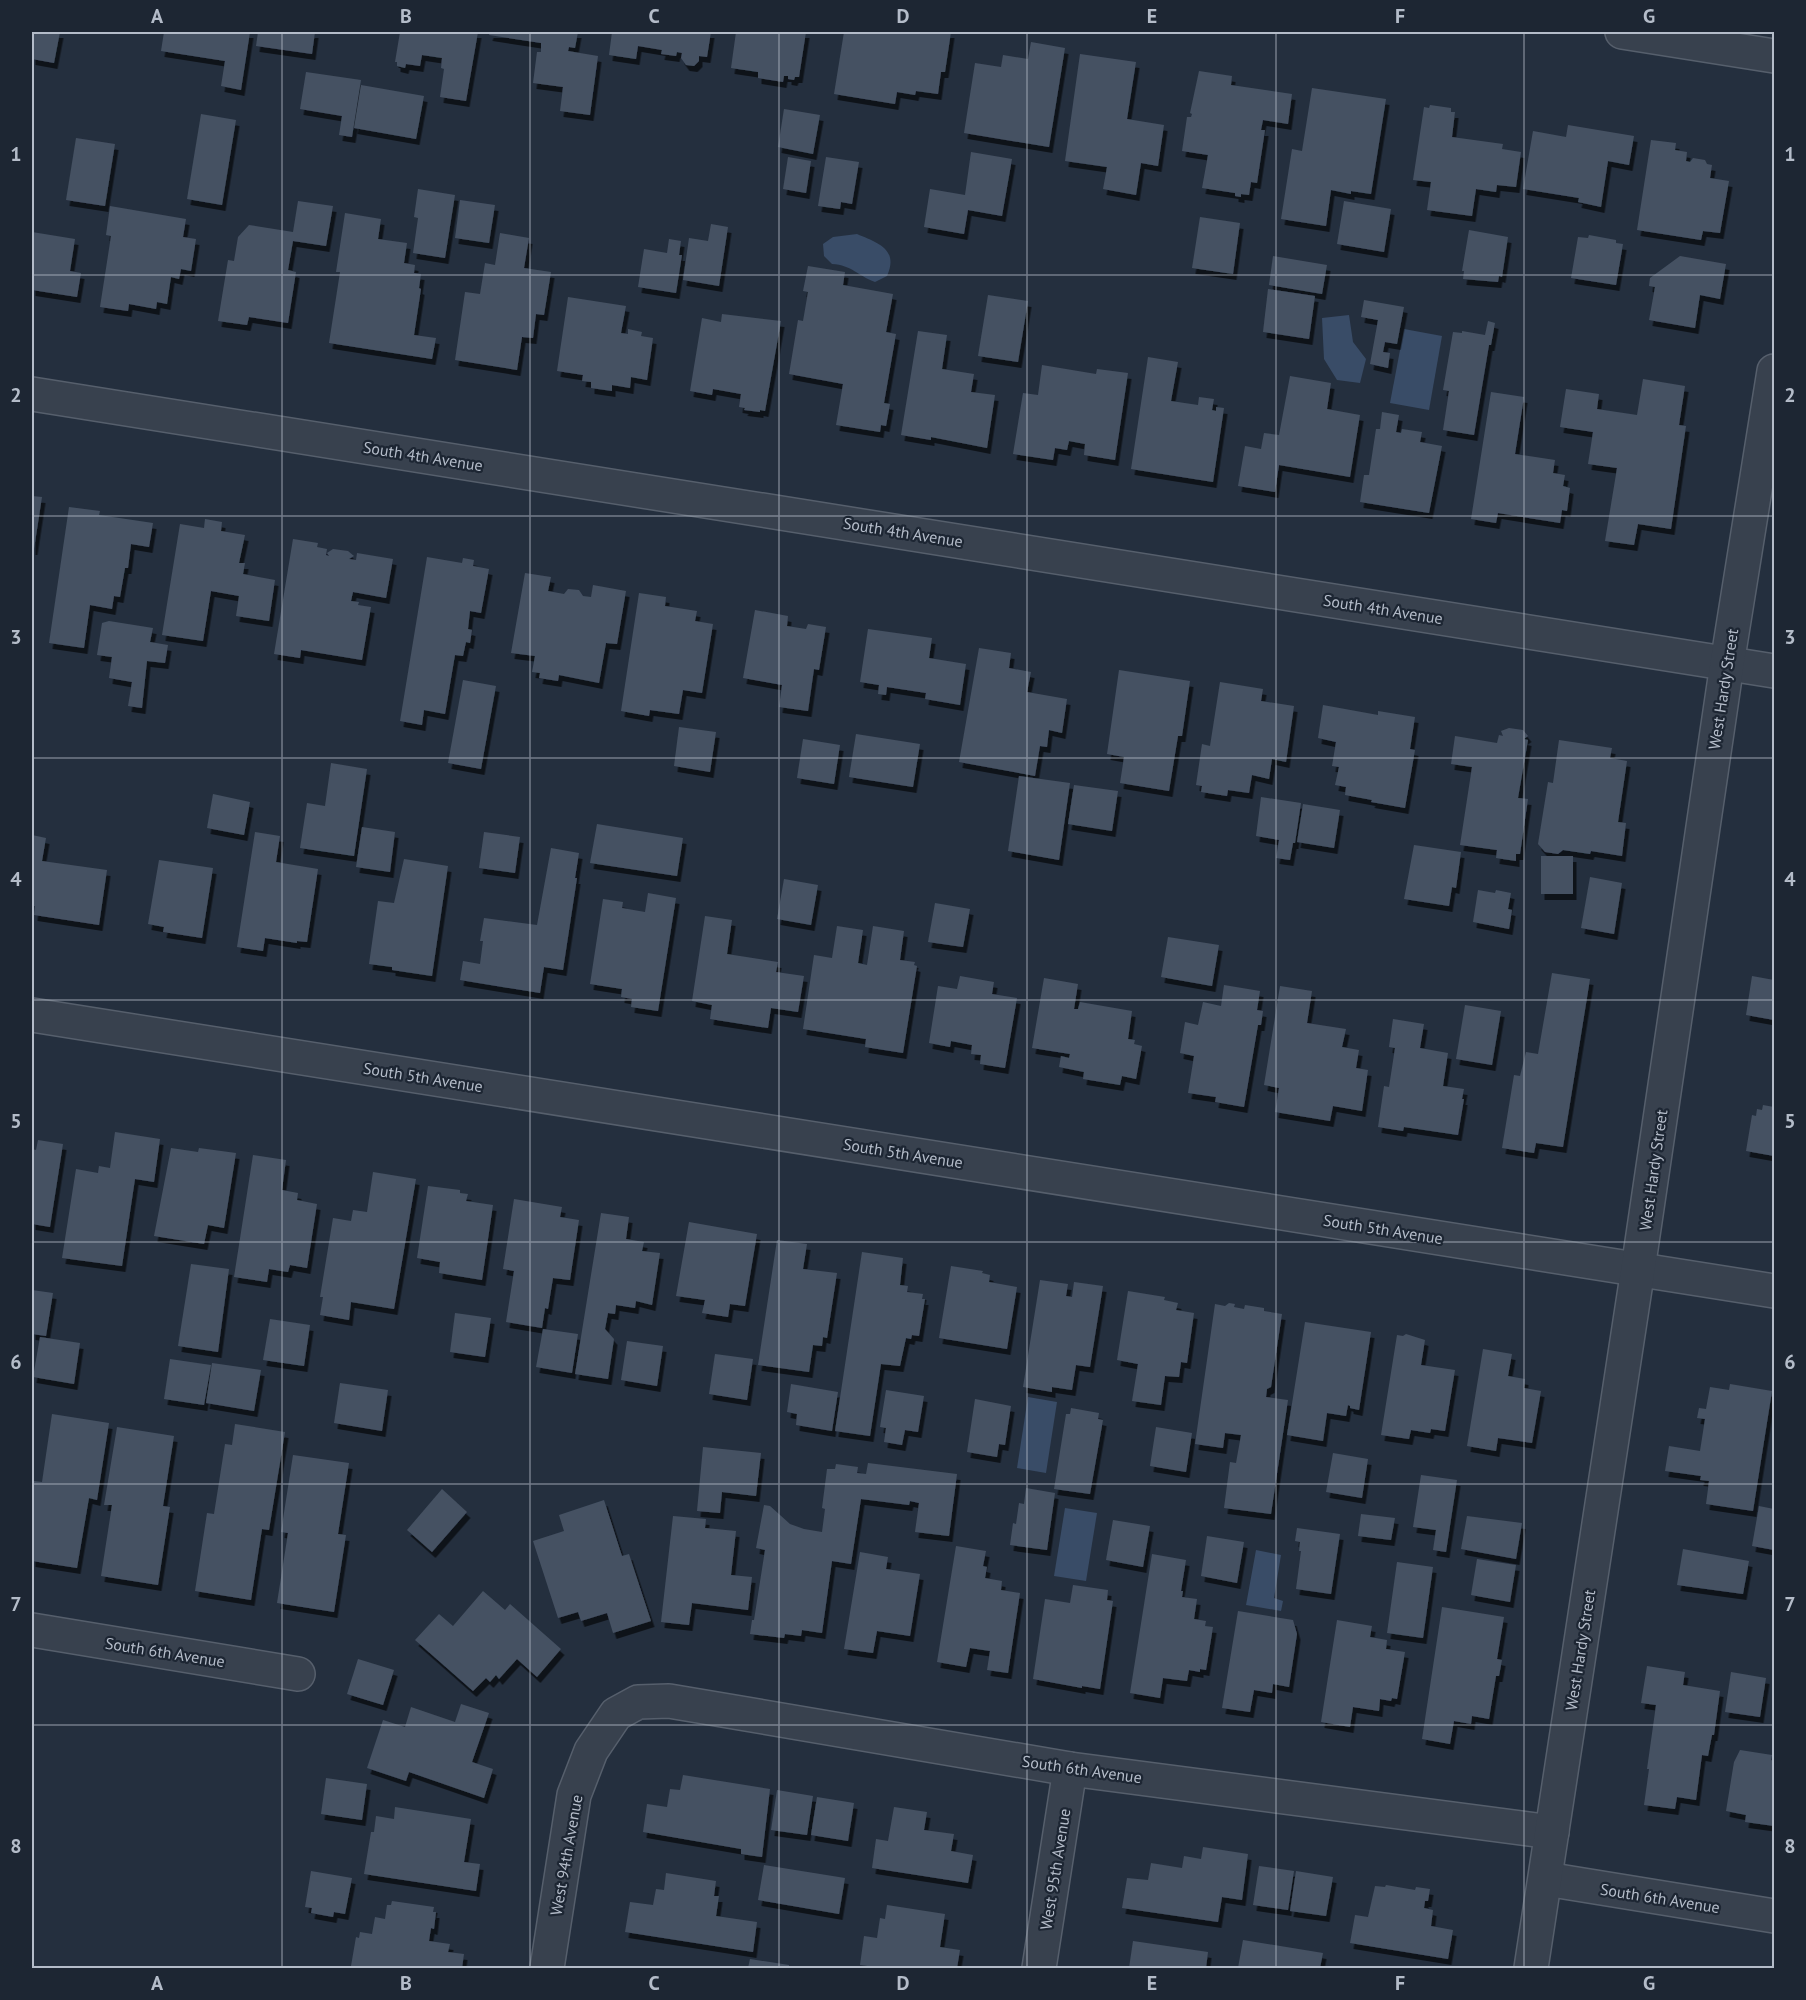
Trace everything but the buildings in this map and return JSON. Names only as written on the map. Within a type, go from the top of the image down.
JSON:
[{"type":"street","points":[[1622,32],[1774,56]]},
{"type":"street","name":"West Hardy Street","points":[[1531,1968],[1638,1269],[1727,664],[1774,371]]},
{"type":"street","name":"South 4th Avenue","points":[[32,394],[1774,671]]},
{"type":"street","name":"South 5th Avenue","points":[[32,1015],[1774,1291]]},
{"type":"street","name":"South 6th Avenue","points":[[32,1630],[298,1674]]},
{"type":"street","name":"South 6th Avenue","points":[[616,1714],[638,1702],[669,1701],[1071,1769],[1552,1832]]},
{"type":"street","name":"West 94th Avenue","points":[[547,1968],[574,1795],[591,1751],[616,1714]]},
{"type":"street","name":"West 95th Avenue","points":[[1039,1968],[1071,1769]]},
{"type":"street","name":"South 6th Avenue","points":[[1546,1879],[1774,1916]]},
{"type":"water","points":[[857,234],[879,244],[888,253],[890,267],[887,276],[875,282],[845,266],[832,264],[824,256],[823,244],[833,237]]},
{"type":"water","points":[[1349,315],[1353,342],[1366,359],[1360,383],[1337,380],[1324,359],[1322,318]]},
{"type":"water","points":[[1404,329],[1442,336],[1429,410],[1390,403]]},
{"type":"water","points":[[1028,1397],[1057,1402],[1046,1473],[1017,1468]]},
{"type":"water","points":[[1065,1508],[1097,1513],[1086,1581],[1054,1576]]},
{"type":"water","points":[[1256,1550],[1281,1555],[1274,1598],[1283,1601],[1281,1611],[1246,1605]]}]
